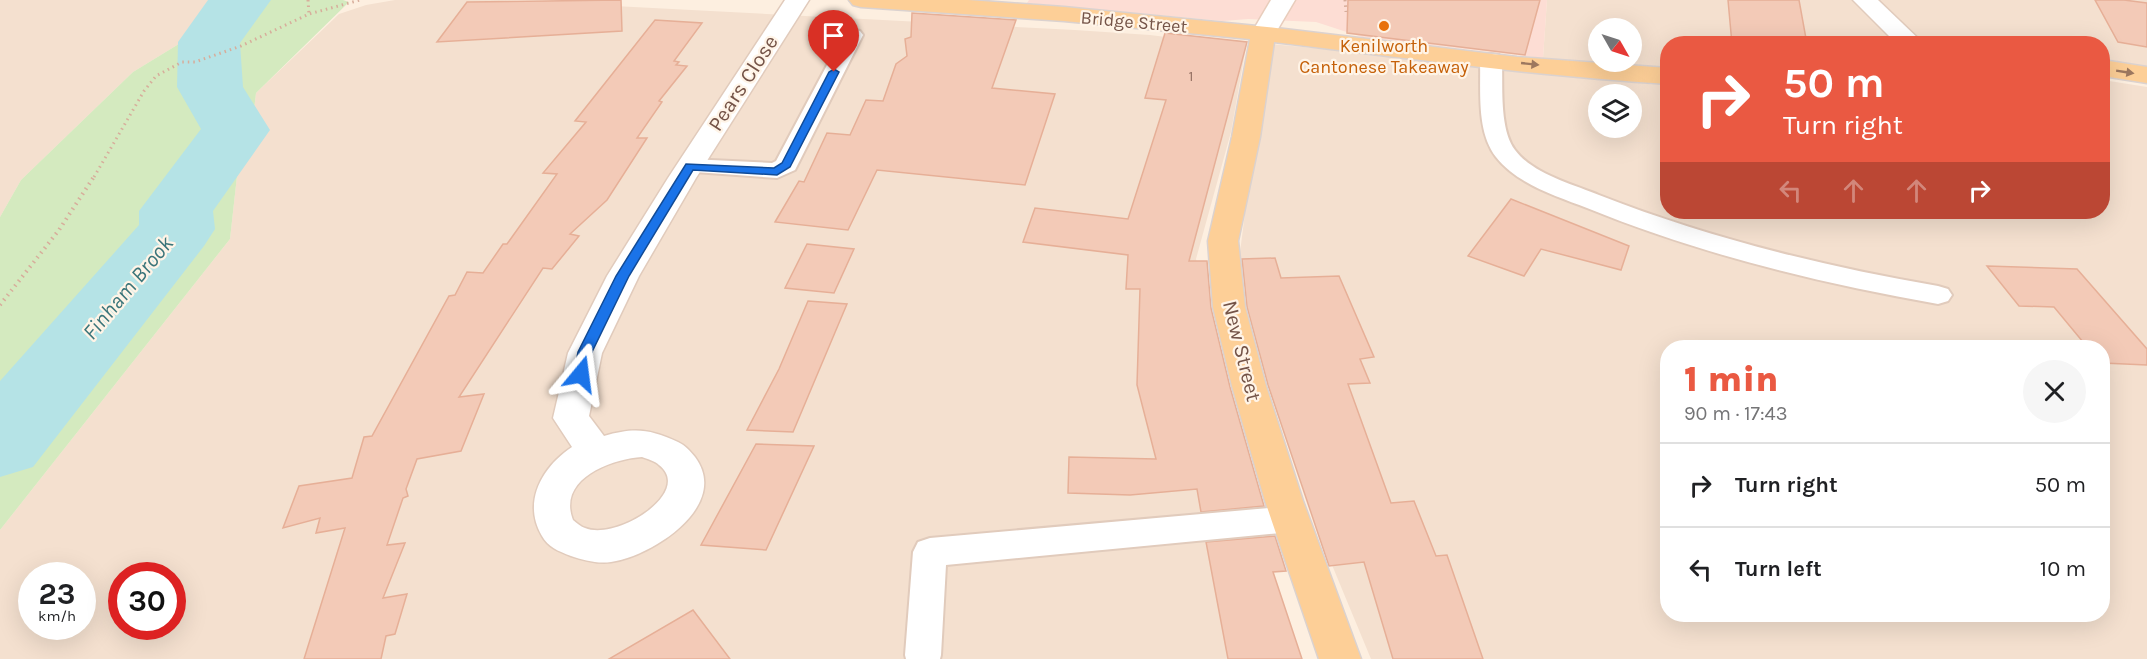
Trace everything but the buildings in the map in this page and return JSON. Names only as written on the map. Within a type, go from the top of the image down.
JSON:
[{"type":"main road","name":"Bridge Street","points":[[861,0],[955,6],[1263,34],[1491,60],[1660,75]]},
{"type":"main road","name":"New Street","points":[[1263,34],[1246,136],[1223,241],[1224,271],[1229,307],[1249,386],[1291,519],[1340,659]]},
{"type":"main road","points":[[2110,69],[2147,75]]},
{"type":"street","name":"Pears Close","points":[[596,453],[571,418],[585,352],[623,276],[690,166],[797,0]]},
{"type":"street","points":[[1263,34],[1283,0]]},
{"type":"street","points":[[1865,0],[1903,36]]},
{"type":"lane","points":[[690,166],[777,171],[786,165],[853,35]]},
{"type":"lane","points":[[1491,60],[1495,129],[1498,140],[1505,154],[1523,169],[1547,182],[1633,219],[1694,239],[1874,284],[1938,295]]},
{"type":"lane","points":[[923,655],[930,552],[1291,519]]},
{"type":"path","points":[[308,0],[309,14]]},
{"type":"path","points":[[0,305],[59,230],[110,152],[144,91],[156,76],[182,62],[195,62],[241,46],[309,14],[360,0]]},
{"type":"shaded area","points":[[0,0],[217,0],[217,8],[187,39],[133,72],[21,180],[0,217]]},
{"type":"shaded area","points":[[395,0],[498,0],[1075,30],[1150,35],[1246,47],[1231,132],[1196,259],[1245,485],[1302,659],[0,659],[0,530],[230,239],[237,176],[253,119],[256,93],[339,14],[366,5]]},
{"type":"shaded area","points":[[1029,0],[1547,0],[1543,58],[1362,37],[1316,22],[1248,19],[1223,21],[1027,3]]},
{"type":"shaded area","points":[[1547,0],[2147,0],[2147,67],[2110,62],[2110,36],[1660,36],[1660,70],[1642,69],[1642,18],[1588,18],[1588,65],[1543,58]]},
{"type":"shaded area","points":[[1269,44],[1660,79],[1660,219],[2110,219],[2110,81],[2147,87],[2147,659],[1371,659],[1332,565],[1261,362],[1249,297],[1239,260],[1266,49]]},
{"type":"green space","points":[[217,0],[343,0],[349,2],[256,93],[253,119],[237,176],[230,239],[0,530],[0,217],[21,180],[133,72],[187,39],[216,8]]},
{"type":"waterway","name":"Finham Brook","points":[[0,442],[177,229],[176,211],[236,130],[210,87],[209,42],[232,9],[242,0]]},
{"type":"place","name":"Kenilworth Cantonese Takeaway","points":[[1384,26]]},
{"type":"route","points":[[581,374],[585,352],[623,276],[690,166],[777,171],[786,165],[834,72]]}]
